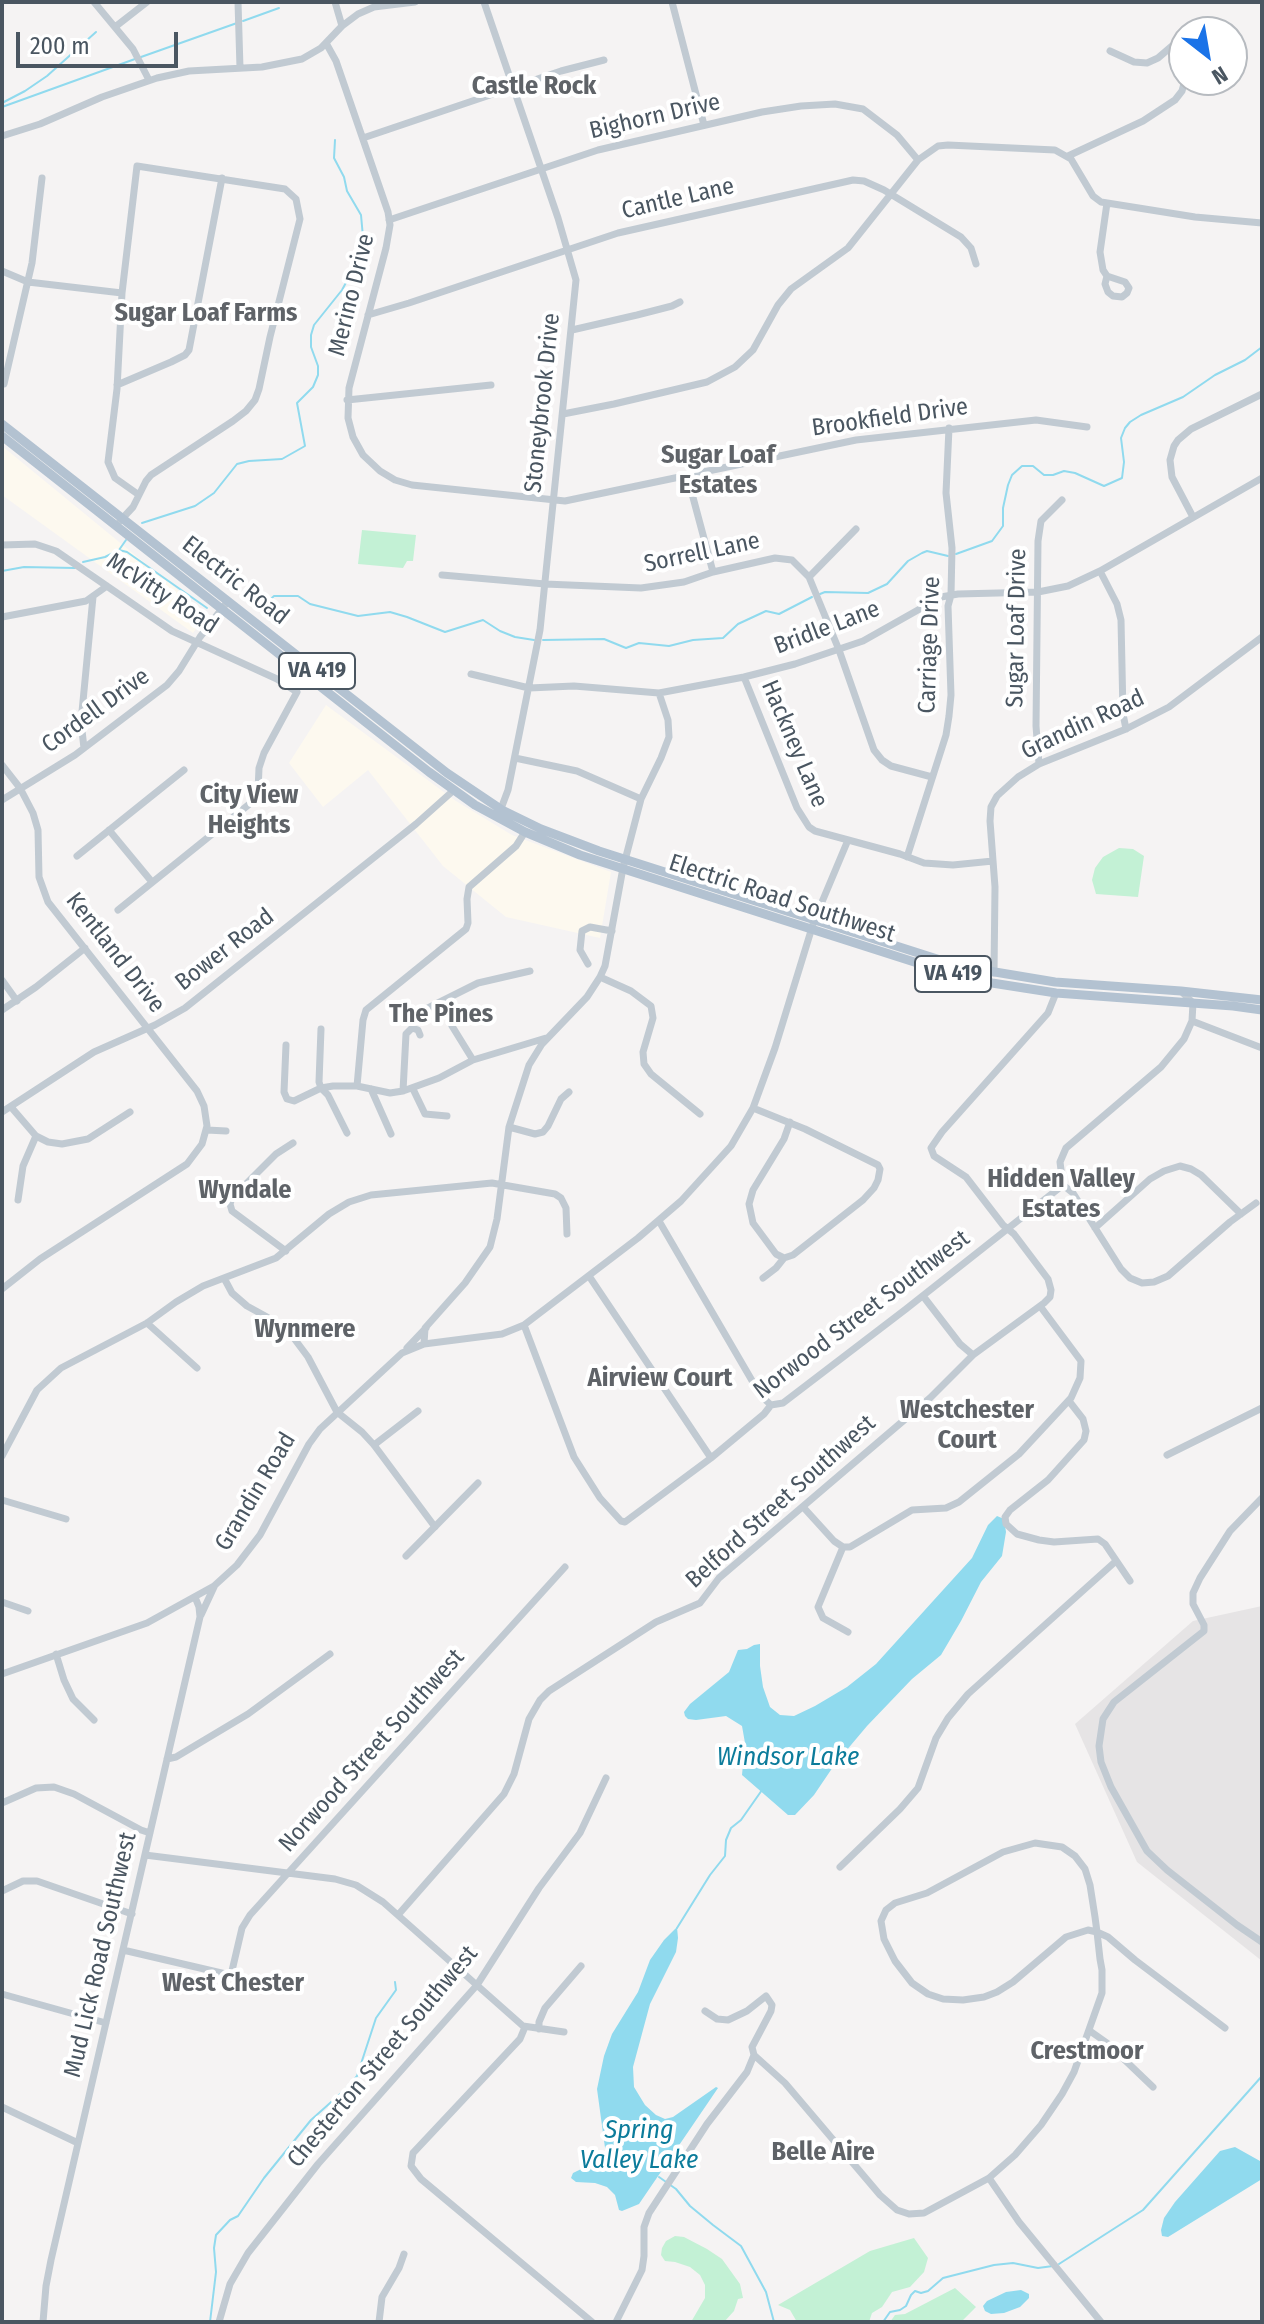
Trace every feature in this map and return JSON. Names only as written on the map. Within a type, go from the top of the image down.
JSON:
[{"type":"main road","name":"Electric Road","points":[[2,424],[454,790],[500,814],[624,864]]},
{"type":"main road","name":"Electric Road","points":[[2,436],[120,522]]},
{"type":"main road","name":"Electric Road","points":[[225,605],[525,832],[580,855],[659,870]]},
{"type":"main road","name":"Electric Road Southwest","points":[[624,864],[813,926]]},
{"type":"main road","name":"Electric Road Southwest","points":[[659,870],[913,963],[1056,993],[1262,1010]]},
{"type":"main road","name":"Electric Road Southwest","points":[[993,978],[1262,1000]]},
{"type":"street","points":[[94,2],[137,55],[149,80]]},
{"type":"street","points":[[115,27],[147,2]]},
{"type":"street","points":[[238,2],[240,68]]},
{"type":"street","points":[[335,2],[342,26]]},
{"type":"street","points":[[2,136],[149,80],[189,71],[262,67],[302,59],[315,53],[342,26],[366,10],[415,2]]},
{"type":"street","name":"Stoneybrook Drive","points":[[484,2],[576,280],[540,630],[515,758],[500,814]]},
{"type":"street","points":[[672,2],[704,125]]},
{"type":"street","name":"Merino Drive","points":[[326,43],[336,61],[389,220],[386,248],[347,400],[353,437],[373,465]]},
{"type":"street","points":[[1110,51],[1134,62],[1147,63],[1168,50]]},
{"type":"street","points":[[363,138],[584,63],[604,60]]},
{"type":"street","points":[[1068,156],[1143,121],[1178,96]]},
{"type":"street","name":"Bighorn Drive","points":[[389,220],[598,150],[801,106],[855,106],[886,125],[903,140],[918,160]]},
{"type":"street","points":[[563,414],[692,386],[727,373],[753,350],[778,305],[791,289],[848,248],[918,160],[932,149],[944,145],[1052,149],[1068,156],[1093,196],[1107,203],[1195,217],[1262,223]]},
{"type":"street","points":[[120,522],[133,507],[139,495],[146,481],[158,470],[246,411],[255,400],[300,212],[296,199],[285,189],[137,166],[122,293],[108,468],[122,485],[139,495]]},
{"type":"street","points":[[4,384],[32,263],[42,178]]},
{"type":"street","points":[[117,385],[171,362],[189,350],[222,178]]},
{"type":"street","name":"Cantle Lane","points":[[368,315],[618,233],[853,180],[870,183],[961,237],[971,248],[976,264]]},
{"type":"street","points":[[1107,203],[1100,252],[1107,276]]},
{"type":"street","points":[[2,271],[28,282],[122,293]]},
{"type":"street","points":[[572,330],[680,302]]},
{"type":"street","points":[[347,400],[491,385]]},
{"type":"street","points":[[1193,517],[1172,477],[1170,460],[1174,446],[1191,429],[1262,394]]},
{"type":"street","name":"Brookfield Drive","points":[[373,465],[388,476],[412,485],[553,500],[579,499],[856,440],[1036,420],[1087,427]]},
{"type":"street","name":"Carriage Drive","points":[[907,857],[946,735],[949,716],[948,606],[952,548],[946,493],[949,428]]},
{"type":"street","points":[[687,475],[713,572]]},
{"type":"street","name":"Bridle Lane","points":[[471,674],[529,688],[574,686],[659,693],[744,677],[863,641],[930,602],[951,595],[1038,592],[1068,586],[1100,571],[1262,478]]},
{"type":"street","name":"Sugar Loaf Drive","points":[[1039,764],[1036,726],[1039,526],[1062,500]]},
{"type":"street","points":[[856,529],[809,577],[839,650],[874,750],[891,766],[932,777]]},
{"type":"street","name":"McVitty Road","points":[[2,545],[26,543],[56,551],[164,626],[196,644],[277,679],[297,692],[264,753],[259,768],[258,791],[252,802],[152,882]]},
{"type":"street","name":"Sorrell Lane","points":[[442,575],[641,588],[684,582],[713,572],[784,558],[792,560],[809,577]]},
{"type":"street","points":[[1100,571],[1117,604],[1121,620],[1126,729]]},
{"type":"street","points":[[2,617],[75,604],[93,597],[107,586]]},
{"type":"street","points":[[84,748],[81,722],[93,597]]},
{"type":"street","name":"Cordell Drive","points":[[2,800],[84,748],[167,685],[225,605]]},
{"type":"street","name":"Grandin Road","points":[[993,978],[996,949],[991,807],[1005,787],[1039,764],[1126,729],[1169,707],[1262,637]]},
{"type":"street","name":"Hackney Lane","points":[[744,677],[803,819],[815,831],[924,863],[953,865],[993,861]]},
{"type":"street","points":[[402,1353],[465,1283],[490,1247],[497,1219],[509,1127],[529,1065],[548,1038],[587,997],[600,977],[641,799],[669,737],[668,720],[659,693]]},
{"type":"street","points":[[515,758],[577,771],[641,799]]},
{"type":"street","name":"Kentland Drive","points":[[2,765],[20,788],[33,813],[38,830],[41,886],[48,902],[201,1099],[207,1130]]},
{"type":"street","points":[[77,856],[184,770]]},
{"type":"street","name":"Bower Road","points":[[2,1112],[94,1052],[173,1015],[207,991],[454,790]]},
{"type":"street","points":[[109,830],[152,882],[118,910]]},
{"type":"street","points":[[357,1086],[366,1010],[466,929],[469,887],[511,851],[525,832]]},
{"type":"street","points":[[402,1353],[424,1344],[493,1336],[524,1325],[659,1221],[721,1159],[753,1108],[813,926],[848,840]]},
{"type":"street","points":[[588,964],[580,950],[582,931],[590,927],[612,931]]},
{"type":"street","points":[[2,1010],[85,948]]},
{"type":"street","points":[[428,1008],[478,983],[530,971]]},
{"type":"street","points":[[600,977],[631,991],[651,1006],[653,1018],[643,1052],[644,1064],[651,1074],[700,1114]]},
{"type":"street","points":[[2,980],[17,1001]]},
{"type":"street","points":[[1181,991],[1193,1003],[1192,1021],[1184,1039],[1161,1067],[1066,1148],[1060,1162],[1063,1185],[1073,1193],[1125,1274],[1136,1281],[1149,1283],[1161,1280],[1177,1269],[1256,1203]]},
{"type":"street","points":[[804,1508],[834,1541],[843,1547],[850,1547],[912,1510],[946,1508],[959,1502],[1019,1454],[1069,1401],[1080,1378],[1081,1361],[1040,1306],[1050,1297],[1051,1284],[966,1177],[933,1155],[932,1145],[1048,1013],[1056,993]]},
{"type":"street","points":[[442,1001],[452,1026],[473,1060]]},
{"type":"street","points":[[1192,1021],[1262,1048]]},
{"type":"street","points":[[403,1091],[406,1034],[412,1028],[418,1030],[420,1035]]},
{"type":"street","points":[[321,1029],[318,1076],[321,1088],[328,1095],[347,1133]]},
{"type":"street","points":[[286,1045],[284,1092],[287,1099],[300,1100],[321,1088],[333,1086],[357,1086],[395,1093],[413,1089],[473,1060],[548,1038]]},
{"type":"street","points":[[371,1089],[391,1134]]},
{"type":"street","points":[[413,1089],[425,1114],[447,1116]]},
{"type":"street","points":[[509,1127],[535,1134],[543,1132],[561,1099],[569,1092]]},
{"type":"street","points":[[11,1107],[36,1136],[56,1144],[77,1143],[98,1134],[130,1112]]},
{"type":"street","points":[[753,1108],[790,1122],[878,1165],[880,1173],[869,1194],[793,1255],[784,1258],[763,1278]]},
{"type":"street","points":[[784,1258],[776,1254],[753,1223],[749,1204],[753,1190],[784,1139],[790,1122]]},
{"type":"street","points":[[2,1289],[40,1259],[187,1164],[202,1144],[207,1130],[226,1131]]},
{"type":"street","points":[[18,1200],[23,1166],[36,1136]]},
{"type":"street","points":[[286,1251],[232,1211],[230,1204],[232,1198],[276,1154],[293,1143]]},
{"type":"street","points":[[1095,1228],[1150,1179],[1180,1166],[1201,1175],[1241,1214]]},
{"type":"street","points":[[2,1456],[32,1397],[43,1382],[61,1368],[147,1323],[192,1292],[276,1258],[329,1214],[349,1202],[371,1195],[500,1184],[558,1195],[566,1208],[567,1234]]},
{"type":"street","name":"Norwood Street Southwest","points":[[524,1325],[574,1457],[588,1483],[625,1522],[711,1458],[771,1405],[783,1403],[1063,1185]]},
{"type":"street","points":[[659,1221],[761,1396],[771,1405]]},
{"type":"street","points":[[589,1276],[711,1458]]},
{"type":"street","points":[[224,1278],[232,1293],[247,1306],[293,1337],[308,1357],[337,1412],[374,1445],[435,1527]]},
{"type":"street","points":[[923,1296],[960,1344],[973,1355]]},
{"type":"street","name":"Belford Street Southwest","points":[[398,1915],[504,1794],[514,1774],[529,1719],[549,1691],[656,1622],[700,1603],[719,1578],[930,1398],[973,1355],[1040,1306]]},
{"type":"street","points":[[147,1323],[197,1368]]},
{"type":"street","points":[[424,1344],[427,1326]]},
{"type":"street","name":"Grandin Road","points":[[2,1674],[132,1629],[216,1584],[246,1554],[265,1527],[313,1437],[402,1353]]},
{"type":"street","points":[[1069,1401],[1083,1419],[1086,1431],[1084,1440],[1048,1480],[1010,1510],[1005,1517],[1006,1524],[1017,1534],[1039,1540],[1098,1539],[1105,1544],[1130,1581]]},
{"type":"street","points":[[1167,1455],[1262,1408]]},
{"type":"street","points":[[374,1445],[418,1411]]},
{"type":"street","points":[[406,1556],[478,1483]]},
{"type":"street","points":[[1262,1498],[1230,1531],[1200,1578],[1192,1598],[1194,1609],[1204,1625],[1202,1633],[1110,1707],[1103,1719],[1100,1754],[1111,1787],[1147,1851],[1262,1942]]},
{"type":"street","points":[[2,1500],[66,1519]]},
{"type":"street","points":[[843,1547],[818,1607],[823,1618],[848,1632]]},
{"type":"street","points":[[840,1867],[918,1788],[936,1738],[963,1700],[1116,1561]]},
{"type":"street","name":"Norwood Street Southwest","points":[[231,1975],[245,1922],[565,1567]]},
{"type":"street","points":[[200,1617],[216,1584]]},
{"type":"street","name":"Mud Lick Road Southwest","points":[[43,2322],[51,2260],[200,1617],[195,1597]]},
{"type":"street","points":[[2,1602],[28,1611]]},
{"type":"street","points":[[56,1654],[73,1699],[94,1720]]},
{"type":"street","points":[[167,1759],[176,1757],[248,1714],[330,1654]]},
{"type":"street","name":"Chesterton Street Southwest","points":[[219,2322],[230,2284],[239,2266],[318,2164],[477,1985],[539,1888],[580,1833],[606,1778]]},
{"type":"street","points":[[2,1803],[36,1788],[54,1787],[150,1833]]},
{"type":"street","points":[[705,2011],[717,2019],[728,2020],[747,2011],[766,1996],[772,2008],[752,2047],[754,2055],[785,2083],[880,2195],[897,2210],[909,2214],[924,2213],[989,2178],[1015,2155],[1051,2111],[1069,2083],[1090,2031],[1103,1982],[1097,1932],[1087,1874],[1075,1856],[1062,1847],[1035,1843],[1003,1852],[927,1893],[895,1903],[882,1916],[882,1932],[895,1961],[912,1983],[935,1997],[963,2000],[990,1995],[1013,1982],[1066,1937],[1083,1930],[1097,1932],[1113,1940],[1225,2028]]},
{"type":"street","points":[[145,1855],[335,1879],[356,1885],[378,1898],[525,2027],[564,2032]]},
{"type":"street","points":[[2,1891],[23,1881],[37,1881],[132,1914]]},
{"type":"street","points":[[123,1950],[290,1989]]},
{"type":"street","points":[[539,2029],[545,2008],[581,1966]]},
{"type":"street","points":[[2,1994],[106,2023]]},
{"type":"street","points":[[525,2027],[520,2039],[413,2153],[411,2166],[421,2179],[592,2322]]},
{"type":"street","points":[[1090,2031],[1153,2087]]},
{"type":"street","points":[[616,2322],[642,2270],[644,2227],[649,2213],[722,2103],[742,2080],[754,2055]]},
{"type":"street","points":[[2,2107],[78,2143]]},
{"type":"street","points":[[989,2178],[1019,2222],[1101,2322]]},
{"type":"street","points":[[379,2322],[382,2297],[404,2254]]},
{"type":"shaded area","points":[[2,446],[207,614],[193,633],[2,495]]},
{"type":"shaded area","points":[[326,705],[456,801],[512,835],[611,872],[600,938],[506,917],[443,866],[368,770],[323,807],[289,763]]},
{"type":"shaded area","points":[[1262,1606],[1262,1961],[1137,1862],[1075,1724],[1193,1621]]},
{"type":"green space","points":[[362,530],[416,535],[413,561],[407,561],[403,568],[358,564]]},
{"type":"green space","points":[[1119,848],[1133,849],[1144,856],[1138,897],[1096,894],[1092,880],[1095,868],[1103,857]]},
{"type":"green space","points":[[675,2236],[684,2237],[722,2259],[740,2284],[743,2298],[738,2299],[734,2311],[724,2322],[691,2322],[705,2298],[705,2285],[700,2275],[690,2267],[665,2261],[661,2255],[666,2241]]},
{"type":"green space","points":[[914,2238],[928,2258],[924,2272],[910,2287],[892,2292],[882,2307],[872,2313],[869,2322],[797,2322],[790,2310],[778,2305],[870,2251]]},
{"type":"green space","points":[[955,2288],[976,2307],[961,2322],[890,2322],[895,2315],[905,2314]]},
{"type":"water","name":"Windsor Lake","points":[[997,1516],[1004,1519],[1006,1532],[1002,1556],[981,1582],[941,1655],[912,1679],[867,1726],[795,1815],[788,1815],[742,1775],[745,1743],[742,1726],[726,1716],[696,1720],[685,1716],[684,1712],[690,1704],[729,1672],[738,1650],[754,1645],[760,1644],[763,1687],[770,1707],[780,1715],[794,1716],[847,1687],[876,1664],[972,1558],[988,1525]]},
{"type":"water","name":"Spring Valley Lake","points":[[677,1927],[676,1952],[650,2004],[633,2067],[634,2087],[645,2105],[665,2119],[718,2088],[639,2204],[622,2211],[615,2195],[607,2187],[576,2182],[571,2178],[573,2173],[606,2155],[597,2089],[604,2056],[612,2034],[638,1992],[650,1960]]},
{"type":"water","points":[[1235,2147],[1260,2161],[1262,2179],[1168,2237],[1162,2236],[1164,2218],[1175,2202],[1220,2151]]},
{"type":"water","points":[[1021,2290],[1029,2294],[1029,2298],[1020,2307],[1004,2313],[985,2311],[983,2306],[987,2301],[1006,2292]]},
{"type":"waterway","points":[[243,21],[279,8]]},
{"type":"waterway","points":[[141,57],[237,23]]},
{"type":"waterway","points":[[2,103],[47,76],[96,32]]},
{"type":"waterway","points":[[2,107],[135,59]]},
{"type":"waterway","points":[[142,523],[195,506],[214,493],[237,464],[282,459],[305,446],[297,403],[313,387],[318,375],[311,335],[314,325],[349,277],[363,237],[361,215],[334,158],[335,140]]},
{"type":"waterway","points":[[956,554],[992,541],[1003,526],[1008,485],[1012,475],[1022,466],[1033,466],[1044,475],[1064,471],[1075,473],[1104,486],[1122,478],[1121,438],[1130,422],[1183,397],[1262,347]]},
{"type":"waterway","points":[[83,562],[119,550],[126,540]]},
{"type":"waterway","points":[[119,550],[127,552],[207,608]]},
{"type":"waterway","points":[[820,594],[868,593],[887,584],[908,561],[922,553],[927,551],[948,556]]},
{"type":"waterway","points":[[2,571],[24,567],[75,568]]},
{"type":"waterway","points":[[246,600],[259,610],[274,596],[298,596],[310,604],[358,616],[390,612],[445,632],[483,620],[515,637],[534,640]]},
{"type":"waterway","points":[[543,640],[604,639],[626,648],[639,643],[669,646],[693,640],[723,638],[738,624],[766,611],[779,614],[812,597]]},
{"type":"waterway","points":[[677,1928],[725,1856],[731,1828],[741,1820],[762,1790]]},
{"type":"waterway","points":[[210,2322],[216,2272],[216,2235],[238,2216],[311,2120],[357,2076],[376,2018],[396,1990],[395,1982]]},
{"type":"waterway","points":[[1059,2264],[1143,2210],[1262,2076]]},
{"type":"waterway","points":[[659,2177],[741,2246],[766,2292],[774,2322]]},
{"type":"waterway","points":[[883,2322],[890,2312],[906,2306],[915,2291],[928,2291],[943,2278],[994,2265],[1053,2266]]},
{"type":"district","name":"Castle Rock","points":[[534,87]]},
{"type":"district","name":"Sugar Loaf Farms","points":[[206,314]]},
{"type":"district","name":"Sugar Loaf Estates","points":[[718,471]]},
{"type":"district","name":"City View Heights","points":[[249,811]]},
{"type":"district","name":"The Pines","points":[[441,1015]]},
{"type":"district","name":"Wyndale","points":[[245,1191]]},
{"type":"district","name":"Hidden Valley Estates","points":[[1061,1195]]},
{"type":"district","name":"Wynmere","points":[[305,1330]]},
{"type":"district","name":"Airview Court","points":[[660,1379]]},
{"type":"district","name":"Westchester Court","points":[[967,1426]]},
{"type":"district","name":"West Chester","points":[[233,1984]]},
{"type":"district","name":"Crestmoor","points":[[1087,2052]]},
{"type":"district","name":"Belle Aire","points":[[823,2153]]}]
